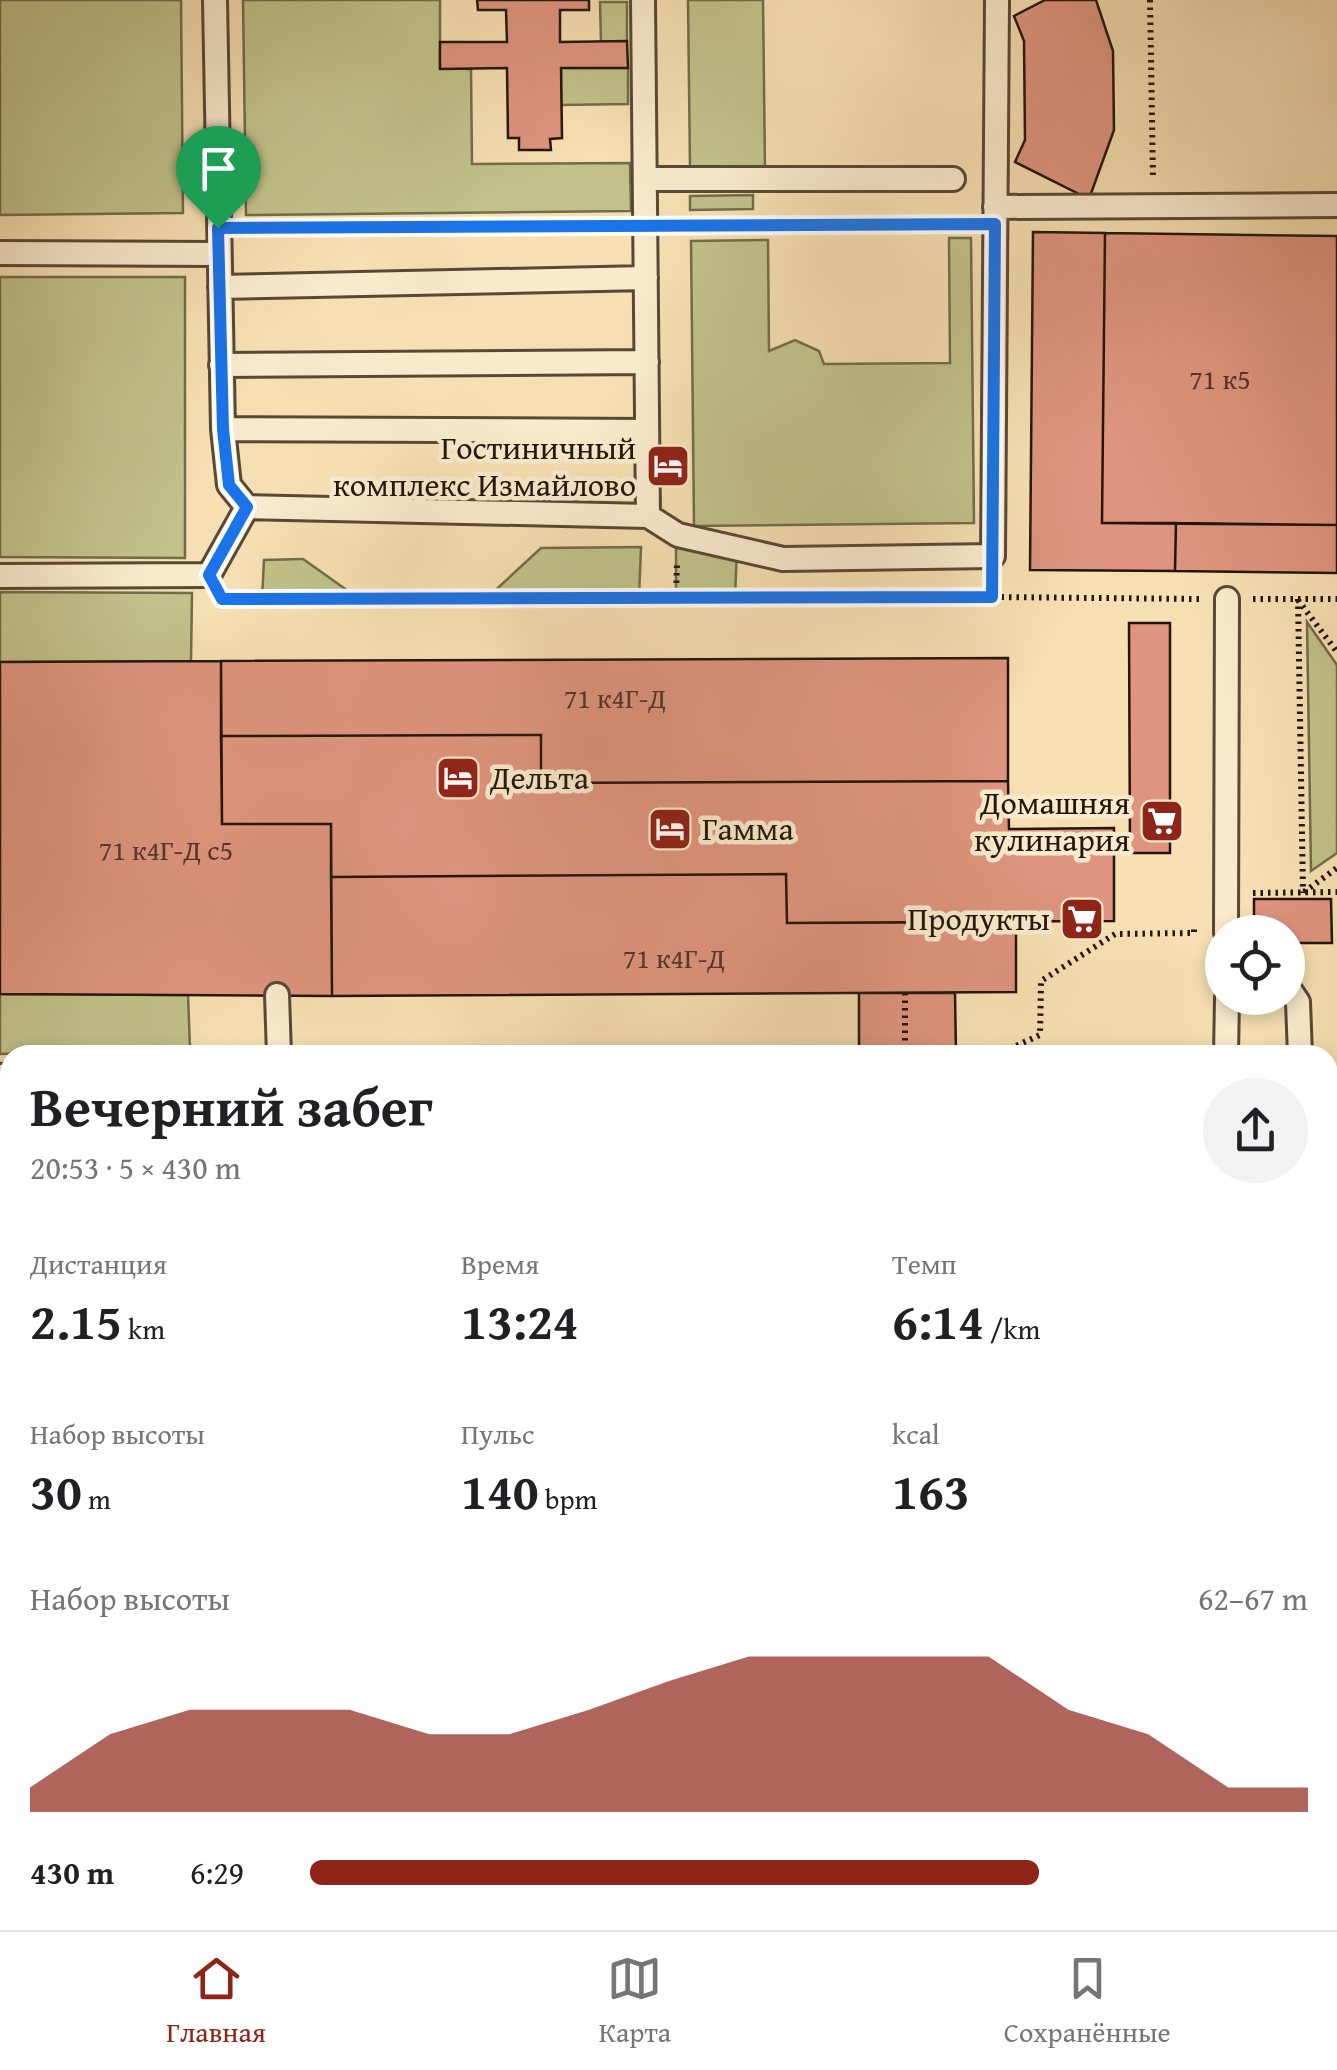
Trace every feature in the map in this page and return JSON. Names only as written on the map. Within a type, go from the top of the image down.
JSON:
[{"type":"lane","points":[[214,0],[223,429],[229,485],[247,507],[648,516],[678,535],[784,559],[992,556],[996,0]]},
{"type":"lane","points":[[643,0],[648,516]]},
{"type":"lane","points":[[645,180],[953,179]]},
{"type":"lane","points":[[995,215],[1154,206],[1337,205]]},
{"type":"lane","points":[[0,253],[219,254]]},
{"type":"lane","points":[[220,286],[646,278]]},
{"type":"lane","points":[[222,366],[647,362]]},
{"type":"lane","points":[[223,429],[647,431]]},
{"type":"lane","points":[[0,576],[209,575],[247,507]]},
{"type":"lane","points":[[1226,599],[1226,915]]},
{"type":"lane","points":[[278,995],[278,1045]]},
{"type":"lane","points":[[1226,1045],[1228,1015]]},
{"type":"lane","points":[[1298,1015],[1300,1045]]},
{"type":"path","points":[[1150,0],[1154,206]]},
{"type":"path","points":[[218,228],[646,226],[995,215]]},
{"type":"path","points":[[992,556],[992,597]]},
{"type":"path","points":[[209,575],[222,599],[1163,599]]},
{"type":"path","points":[[1337,652],[1298,599],[1302,893],[1337,868]]},
{"type":"path","points":[[1018,1045],[1040,1035],[1040,981],[1115,934],[1194,933],[1194,921]]},
{"type":"path","points":[[904,993],[905,1045]]},
{"type":"green space","points":[[0,0],[181,0],[183,213],[0,215]]},
{"type":"green space","points":[[243,0],[440,0],[440,68],[471,69],[472,164],[630,163],[631,211],[246,215]]},
{"type":"green space","points":[[688,0],[763,0],[765,168],[690,168]]},
{"type":"green space","points":[[600,2],[627,2],[627,41],[601,42]]},
{"type":"green space","points":[[561,68],[628,68],[628,104],[561,105]]},
{"type":"green space","points":[[753,195],[753,209],[690,210],[690,196]]},
{"type":"green space","points":[[949,238],[971,238],[974,523],[694,526],[691,241],[768,240],[769,351],[795,340],[819,351],[824,364],[950,363]]},
{"type":"green space","points":[[0,277],[185,277],[185,558],[0,557]]},
{"type":"green space","points":[[641,547],[639,598],[487,598],[541,548]]},
{"type":"green space","points":[[676,547],[737,548],[735,598],[676,598]]},
{"type":"green space","points":[[302,559],[358,598],[262,599],[264,560]]},
{"type":"green space","points":[[0,592],[192,593],[191,661],[0,662]]},
{"type":"green space","points":[[1307,622],[1337,665],[1337,853],[1311,871]]},
{"type":"green space","points":[[0,994],[188,995],[190,1045],[0,1045]]},
{"type":"building","points":[[477,0],[589,0],[589,10],[560,10],[560,42],[627,41],[628,68],[561,68],[562,138],[550,139],[551,150],[519,150],[519,138],[508,138],[507,68],[440,69],[440,42],[507,42],[506,10],[478,10]]},
{"type":"building","points":[[1045,0],[1096,0],[1113,51],[1114,130],[1089,199],[1015,162],[1025,140],[1024,41],[1014,16]]},
{"type":"building","points":[[1033,232],[1105,233],[1102,523],[1176,523],[1175,571],[1030,570]]},
{"type":"building","points":[[1105,233],[1337,236],[1337,525],[1102,523]]},
{"type":"building","points":[[1176,523],[1337,525],[1337,573],[1175,571]]},
{"type":"building","points":[[1129,623],[1170,623],[1170,853],[1130,853]]},
{"type":"building","points":[[1008,658],[1008,781],[541,783],[541,735],[221,736],[221,661]]},
{"type":"building","points":[[221,661],[222,824],[331,824],[332,996],[0,994],[0,662]]},
{"type":"building","name":"Гамма","points":[[541,735],[541,783],[1008,781],[1009,829],[1114,828],[1114,921],[787,923],[786,874],[331,877],[331,824],[222,824],[221,736]]},
{"type":"building","points":[[786,874],[787,923],[1016,922],[1016,992],[332,996],[331,877]]},
{"type":"building","points":[[1254,899],[1331,899],[1332,943],[1305,943],[1305,915],[1254,915]]},
{"type":"building","points":[[859,993],[955,993],[956,1045],[859,1045]]},
{"type":"place","name":"Гостиничный комплекс Измайлово","points":[[668,466]]},
{"type":"place","name":"Дельта","points":[[458,778]]},
{"type":"place","name":"Домашняя кулинария","points":[[1162,821]]},
{"type":"place","name":"Гамма","points":[[670,829]]},
{"type":"place","name":"Продукты","points":[[1082,919]]},
{"type":"route","points":[[995,224],[992,597],[222,599],[209,575],[247,507],[229,485],[223,429],[218,228],[995,224]]}]
